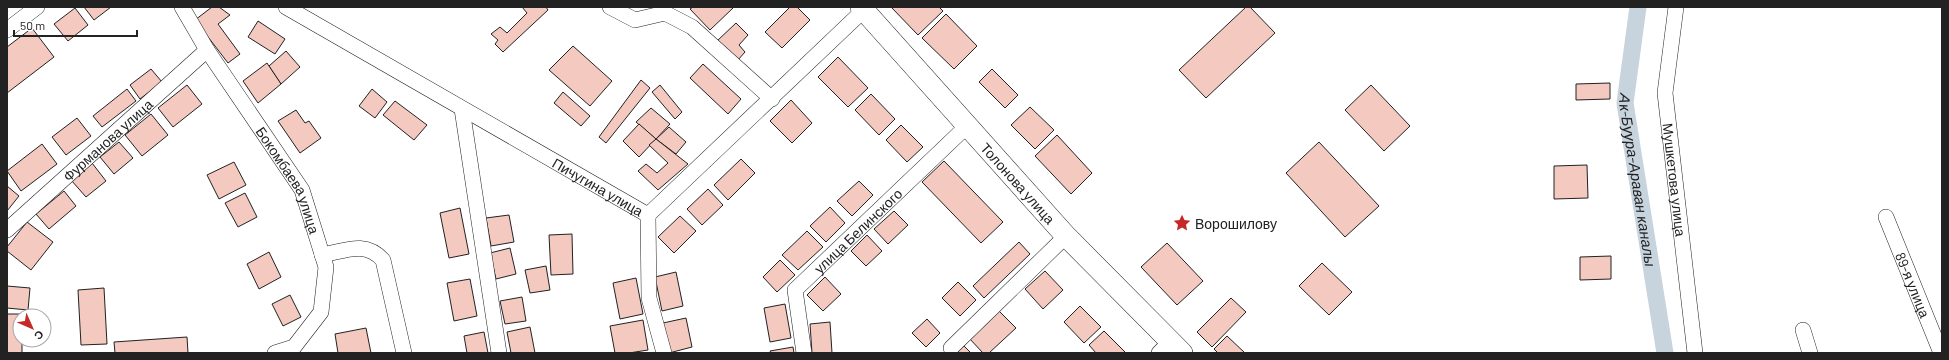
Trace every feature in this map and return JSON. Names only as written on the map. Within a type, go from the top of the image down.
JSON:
[{"type":"main road","name":"Толонова улица","points":[[864,8],[967,126],[1170,349]]},
{"type":"street","points":[[7,30],[37,7]]},
{"type":"street","name":"Бокомбаева улица","points":[[182,7],[207,50],[302,190],[326,267],[321,312],[294,346],[275,353]]},
{"type":"street","name":"Пичугина улица","points":[[286,7],[648,215],[772,99],[864,8]]},
{"type":"street","points":[[610,7],[635,20],[665,13],[692,27],[772,99]]},
{"type":"street","name":"Мушкетова улица","points":[[1676,7],[1665,93],[1695,353]]},
{"type":"street","name":"Фурманова улица","points":[[7,230],[207,50]]},
{"type":"street","points":[[462,109],[499,353]]},
{"type":"street","name":"улица Белинского","points":[[804,353],[795,290],[967,126]]},
{"type":"street","points":[[648,215],[649,298],[664,353]]},
{"type":"street","name":"89-я улица","points":[[1886,217],[1941,353]]},
{"type":"street","points":[[951,348],[1066,236]]},
{"type":"street","points":[[322,255],[363,247],[376,252],[383,260],[404,353]]},
{"type":"street","points":[[1803,330],[1810,353]]},
{"type":"building","points":[[84,7],[111,7],[94,20]]},
{"type":"building","points":[[212,7],[219,7],[230,15],[218,24],[240,54],[228,63],[195,20]]},
{"type":"building","points":[[522,7],[546,7],[548,10],[503,52],[495,44],[498,40],[491,34],[500,27],[507,33],[527,13]]},
{"type":"building","points":[[693,7],[733,8],[710,30],[690,9]]},
{"type":"building","points":[[790,7],[797,7],[810,20],[782,48],[765,32]]},
{"type":"building","points":[[891,7],[939,7],[943,11],[918,35]]},
{"type":"building","points":[[1246,7],[1250,7],[1275,33],[1206,98],[1179,70]]},
{"type":"building","points":[[75,8],[88,25],[68,41],[54,24]]},
{"type":"building","points":[[946,14],[977,46],[954,69],[922,38]]},
{"type":"building","points":[[258,21],[285,39],[275,54],[248,37]]},
{"type":"building","points":[[736,23],[748,35],[739,45],[745,52],[737,61],[717,41]]},
{"type":"building","points":[[32,28],[54,57],[7,93],[7,47]]},
{"type":"building","points":[[573,46],[612,81],[590,106],[549,70]]},
{"type":"building","points":[[286,51],[300,67],[281,84],[269,66]]},
{"type":"building","points":[[838,57],[868,88],[848,107],[818,77]]},
{"type":"building","points":[[267,63],[281,84],[258,103],[243,81]]},
{"type":"building","points":[[703,64],[741,99],[728,114],[690,78]]},
{"type":"building","points":[[151,69],[162,82],[140,99],[130,85]]},
{"type":"building","points":[[992,69],[1018,95],[1005,108],[979,82]]},
{"type":"building","points":[[641,80],[650,88],[606,143],[599,137]]},
{"type":"building","points":[[1610,83],[1610,99],[1576,100],[1576,84]]},
{"type":"building","points":[[187,85],[202,104],[173,127],[158,108]]},
{"type":"building","points":[[660,85],[682,112],[675,119],[652,92]]},
{"type":"building","points":[[1371,85],[1410,126],[1384,151],[1345,110]]},
{"type":"building","points":[[127,89],[136,101],[102,127],[93,116]]},
{"type":"building","points":[[372,89],[387,102],[375,118],[359,106]]},
{"type":"building","points":[[563,92],[590,116],[581,126],[554,103]]},
{"type":"building","points":[[871,94],[895,119],[879,135],[855,110]]},
{"type":"building","points":[[791,100],[812,123],[792,143],[770,121]]},
{"type":"building","points":[[395,101],[427,125],[414,140],[383,115]]},
{"type":"building","points":[[1030,107],[1054,130],[1035,149],[1011,125]]},
{"type":"building","points":[[651,108],[670,124],[656,139],[636,122]]},
{"type":"building","points":[[296,110],[305,123],[309,121],[321,138],[300,153],[278,121]]},
{"type":"building","points":[[151,114],[168,135],[142,156],[125,135]]},
{"type":"building","points":[[77,118],[91,136],[66,155],[52,137]]},
{"type":"building","points":[[639,124],[656,139],[639,157],[623,141]]},
{"type":"building","points":[[901,125],[923,147],[907,162],[886,140]]},
{"type":"building","points":[[669,127],[686,142],[676,154],[656,139]]},
{"type":"building","points":[[1057,135],[1092,173],[1071,194],[1035,156]]},
{"type":"building","points":[[656,139],[688,164],[658,190],[638,171],[646,164],[657,173],[668,163],[649,145]]},
{"type":"building","points":[[119,142],[133,158],[114,174],[100,157]]},
{"type":"building","points":[[1319,142],[1379,206],[1345,237],[1286,173]]},
{"type":"building","points":[[42,144],[57,164],[21,191],[7,171]]},
{"type":"building","points":[[741,159],[755,173],[728,200],[714,185]]},
{"type":"building","points":[[944,161],[1003,222],[981,243],[922,182]]},
{"type":"building","points":[[234,162],[246,185],[219,199],[207,175]]},
{"type":"building","points":[[92,163],[106,181],[86,197],[71,180]]},
{"type":"building","points":[[1587,165],[1588,198],[1554,199],[1554,166]]},
{"type":"building","points":[[859,181],[873,195],[852,216],[837,201]]},
{"type":"building","points":[[7,186],[19,196],[7,211]]},
{"type":"building","points":[[708,189],[723,205],[702,225],[687,209]]},
{"type":"building","points":[[64,191],[76,206],[49,229],[36,214]]},
{"type":"building","points":[[245,193],[257,217],[238,227],[225,203]]},
{"type":"building","points":[[830,207],[845,223],[826,242],[810,226]]},
{"type":"building","points":[[460,208],[469,254],[449,258],[440,213]]},
{"type":"building","points":[[894,211],[908,225],[888,244],[874,229]]},
{"type":"building","points":[[509,215],[514,242],[491,246],[486,218]]},
{"type":"building","points":[[680,216],[696,231],[674,253],[658,237]]},
{"type":"building","points":[[27,222],[53,242],[31,270],[7,251],[7,247]]},
{"type":"building","points":[[807,231],[823,247],[798,270],[782,255]]},
{"type":"building","points":[[572,234],[573,274],[551,275],[549,235]]},
{"type":"building","points":[[867,235],[882,251],[866,266],[851,251]]},
{"type":"building","points":[[1019,242],[1030,254],[984,298],[973,286]]},
{"type":"building","points":[[1167,243],[1203,281],[1177,305],[1141,267]]},
{"type":"building","points":[[510,248],[516,274],[496,279],[490,253]]},
{"type":"building","points":[[269,252],[281,277],[259,289],[247,264]]},
{"type":"building","points":[[1611,256],[1611,279],[1580,280],[1580,257]]},
{"type":"building","points":[[780,260],[795,275],[777,292],[763,277]]},
{"type":"building","points":[[1322,263],[1352,292],[1329,315],[1299,286]]},
{"type":"building","points":[[546,266],[550,290],[530,293],[525,270]]},
{"type":"building","points":[[1045,271],[1063,290],[1043,309],[1025,289]]},
{"type":"building","points":[[676,272],[683,306],[662,311],[655,277]]},
{"type":"building","points":[[825,277],[841,294],[823,311],[807,295]]},
{"type":"building","points":[[636,278],[643,314],[620,319],[613,283]]},
{"type":"building","points":[[470,279],[477,316],[454,321],[447,283]]},
{"type":"building","points":[[958,282],[976,300],[960,316],[942,298]]},
{"type":"building","points":[[7,286],[30,288],[28,308],[7,308]]},
{"type":"building","points":[[104,288],[107,344],[81,345],[78,290]]},
{"type":"building","points":[[290,295],[301,317],[283,326],[272,304]]},
{"type":"building","points":[[522,297],[526,321],[505,324],[500,301]]},
{"type":"building","points":[[1231,298],[1246,312],[1212,347],[1197,332]]},
{"type":"building","points":[[785,304],[791,338],[770,342],[764,308]]},
{"type":"building","points":[[1080,306],[1101,327],[1084,343],[1064,322]]},
{"type":"building","points":[[998,310],[1016,328],[989,353],[983,353],[969,338]]},
{"type":"building","points":[[7,314],[12,314],[12,348],[22,348],[22,353],[7,353]]},
{"type":"building","points":[[686,318],[692,347],[669,353],[663,323]]},
{"type":"building","points":[[927,319],[940,333],[926,347],[912,333]]},
{"type":"building","points":[[643,320],[648,350],[629,353],[615,353],[610,326]]},
{"type":"building","points":[[830,322],[832,353],[812,353],[810,324]]},
{"type":"building","points":[[530,327],[535,353],[511,353],[507,332]]},
{"type":"building","points":[[366,328],[371,353],[338,353],[335,334]]},
{"type":"building","points":[[1104,331],[1126,353],[1096,353],[1089,345]]},
{"type":"building","points":[[484,332],[488,353],[467,353],[464,336]]},
{"type":"building","points":[[1227,336],[1245,353],[1218,353],[1214,349]]},
{"type":"building","points":[[187,337],[188,353],[115,353],[114,342]]},
{"type":"building","points":[[964,346],[971,353],[956,353]]},
{"type":"building","points":[[793,347],[794,353],[771,353],[770,351]]},
{"type":"waterway","name":"Ак-Буура-Араван каналы","points":[[1638,7],[1625,103],[1665,353]]},
{"type":"place","name":"Ворошилову","points":[[1182,223]]}]
